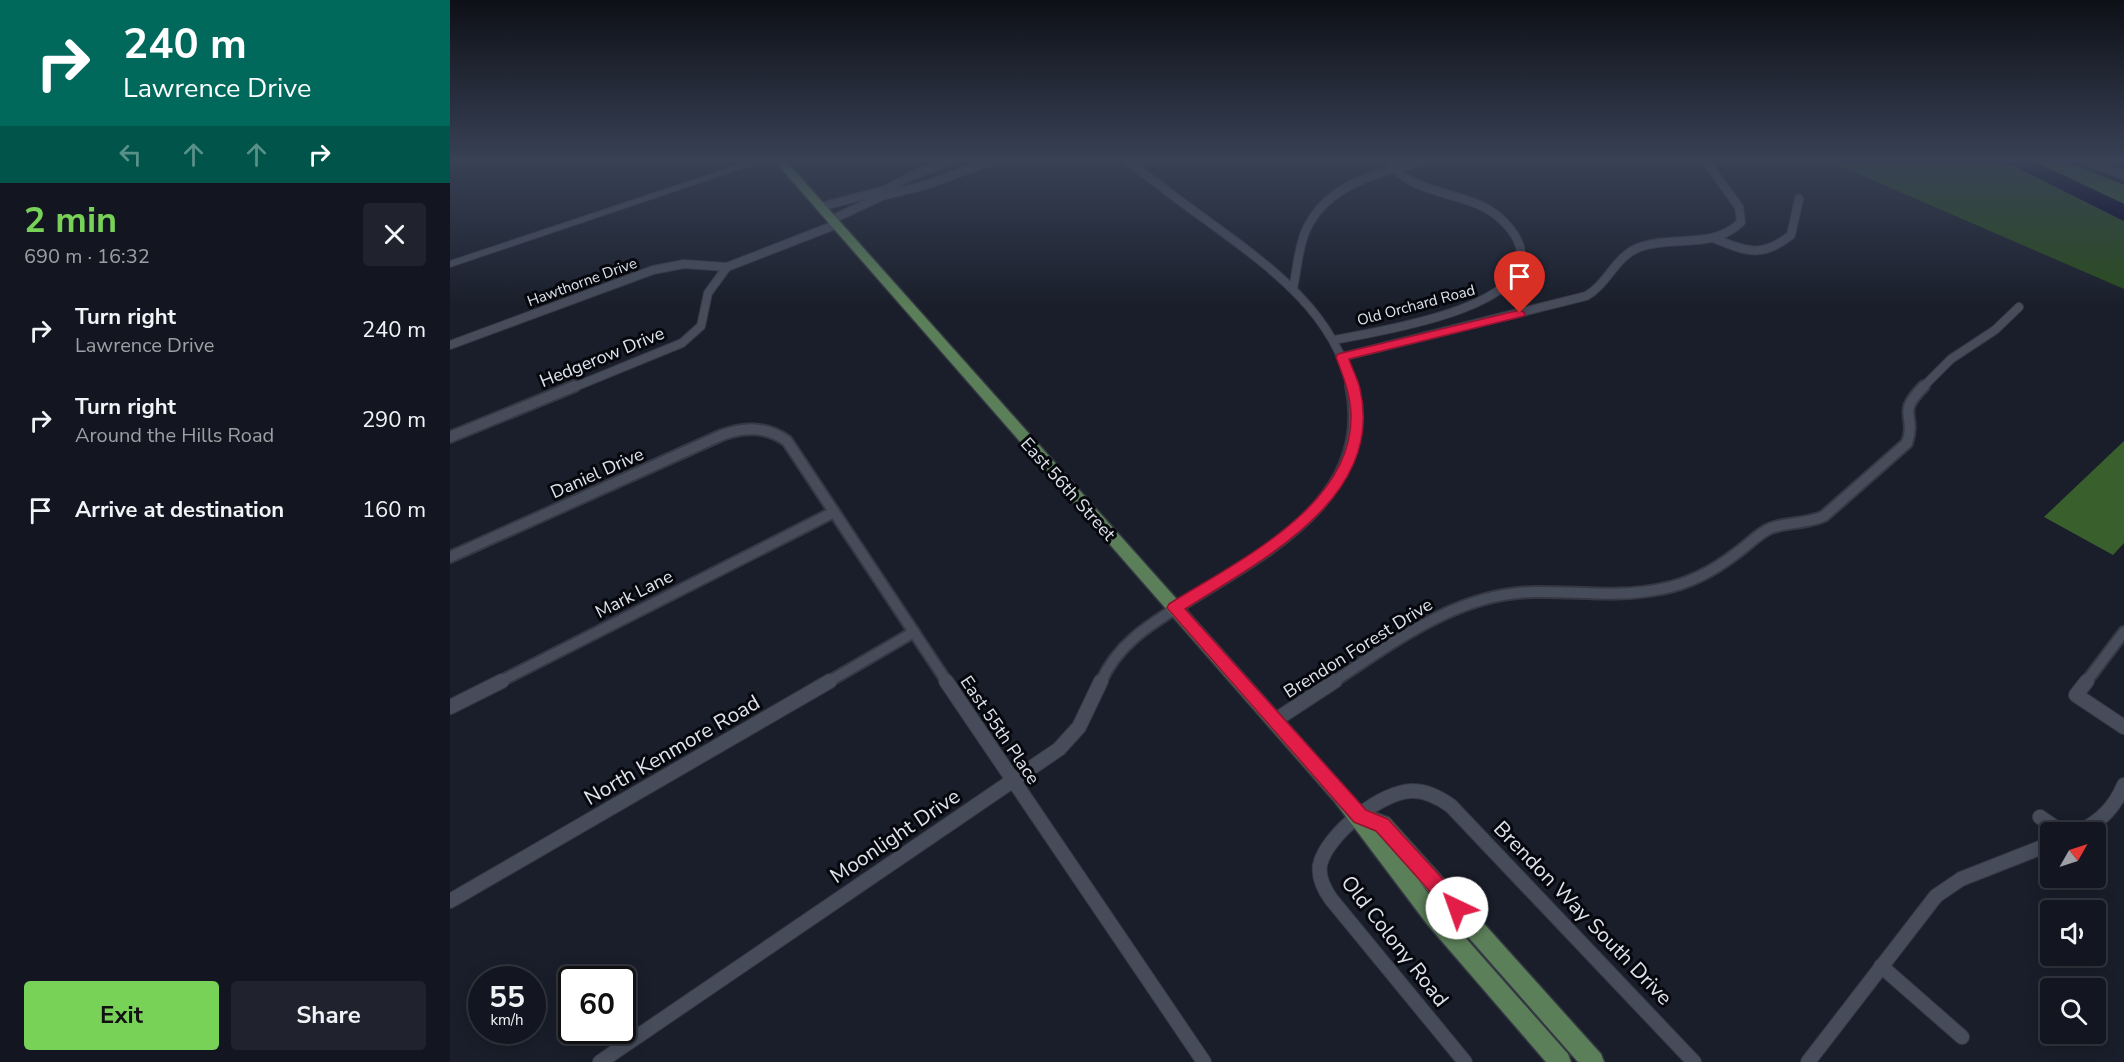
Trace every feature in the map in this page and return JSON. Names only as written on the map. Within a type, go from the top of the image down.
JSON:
[{"type":"main road","points":[[450,264],[614,209]]},
{"type":"main road","name":"East 56th Street","points":[[821,209],[1360,816],[1434,917],[1560,1062]]},
{"type":"main road","name":"East 56th Street","points":[[1360,816],[1382,825],[1593,1062]]},
{"type":"street","points":[[727,267],[833,222],[852,209]]},
{"type":"street","points":[[1189,209],[1293,289],[1315,313],[1334,340]]},
{"type":"street","points":[[1293,289],[1304,235],[1320,209]]},
{"type":"street","name":"Old Orchard Road","points":[[1334,340],[1473,306],[1504,289],[1519,269],[1521,255],[1518,241],[1510,228],[1494,212],[1487,209]]},
{"type":"street","points":[[1342,357],[1586,296],[1598,289],[1617,261],[1631,251],[1656,244],[1713,237],[1734,229],[1741,222],[1740,209]]},
{"type":"street","points":[[1713,237],[1753,252],[1765,252],[1791,235],[1796,209]]},
{"type":"street","name":"Hawthorne Drive","points":[[450,345],[661,267],[688,263],[727,267]]},
{"type":"street","name":"Hedgerow Drive","points":[[450,437],[682,343],[701,326],[708,293],[727,267]]},
{"type":"street","name":"Brendon Forest Drive","points":[[1274,721],[1418,626],[1453,609],[1481,600],[1514,594],[1547,592],[1611,595],[1664,589],[1695,579],[1717,568],[1770,528],[1819,519],[1907,442],[1911,431],[1906,410],[1911,399],[1951,359],[1995,330],[2019,307]]},
{"type":"street","name":"Moonlight Drive","points":[[600,1062],[1059,749],[1076,733],[1085,720],[1117,653],[1140,631],[1290,534],[1321,504],[1337,481],[1352,448],[1357,416],[1354,388],[1334,340]]},
{"type":"street","name":"East 55th Place","points":[[761,429],[775,432],[787,441],[1012,781],[1204,1062]]},
{"type":"street","name":"Daniel Drive","points":[[450,557],[722,435],[740,430],[761,429]]},
{"type":"street","name":"Mark Lane","points":[[450,707],[834,512]]},
{"type":"street","name":"North Kenmore Road","points":[[450,901],[914,632]]},
{"type":"street","points":[[2124,632],[2076,695],[2124,727]]},
{"type":"street","points":[[2096,822],[2104,817],[2115,804],[2124,785]]},
{"type":"street","name":"Old Colony Road","points":[[1437,798],[1415,791],[1398,793],[1383,799],[1360,816],[1324,850],[1319,866],[1320,878],[1325,891],[1465,1062]]},
{"type":"street","name":"Brendon Way South Drive","points":[[1437,798],[1451,806],[1694,1062]]},
{"type":"street","points":[[2040,817],[2047,822]]},
{"type":"street","points":[[1808,1062],[1932,901],[1952,883],[2040,848]]},
{"type":"street","points":[[1881,966],[1962,1037]]},
{"type":"green space","points":[[1938,209],[2099,209],[2124,221],[2124,289]]},
{"type":"green space","points":[[2124,441],[2124,543],[2113,555],[2044,517]]},
{"type":"water","points":[[2099,209],[2124,209],[2124,221]]},
{"type":"route","points":[[1457,908],[1382,825],[1360,816],[1175,608],[1290,534],[1330,493],[1344,469],[1352,448],[1357,416],[1354,388],[1342,357],[1520,313]]}]
